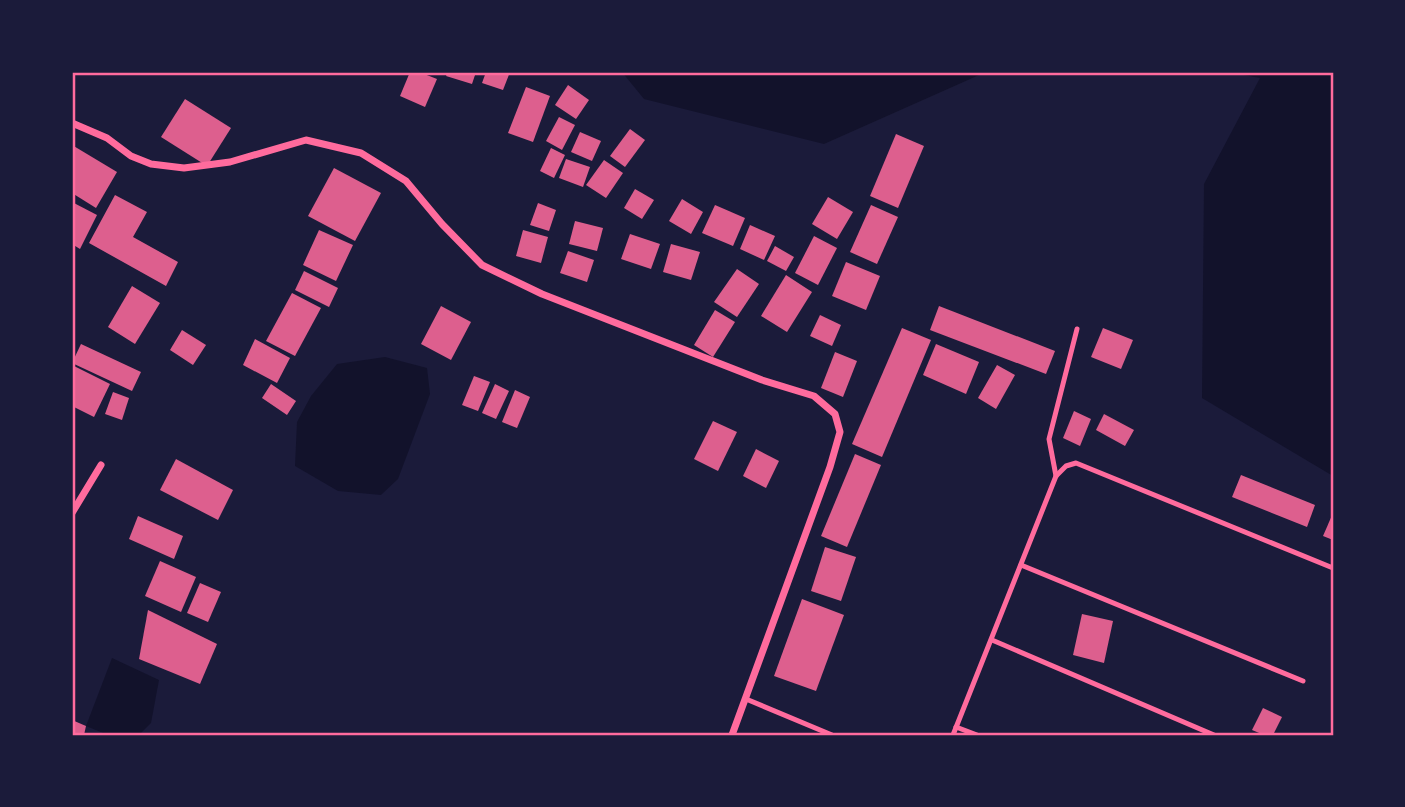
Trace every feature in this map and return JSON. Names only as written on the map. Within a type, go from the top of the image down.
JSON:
[{"type":"street","points":[[72,123],[107,138],[131,156],[151,164],[184,168],[230,162],[306,140],[361,153],[406,181],[442,224],[482,265],[542,294],[762,380],[814,396],[835,414],[840,432],[830,467],[732,735]]},
{"type":"street","points":[[72,513],[101,465]]},
{"type":"lane","points":[[1056,476],[1049,439],[1077,329]]},
{"type":"lane","points":[[953,735],[1056,476],[1066,466],[1076,463],[1333,568]]},
{"type":"lane","points":[[1021,565],[1303,681]]},
{"type":"lane","points":[[992,640],[1214,735]]},
{"type":"lane","points":[[746,699],[832,735]]},
{"type":"lane","points":[[956,727],[977,735]]},
{"type":"shaded area","points":[[622,72],[986,72],[824,144],[644,99]]},
{"type":"shaded area","points":[[1228,72],[1333,72],[1333,476],[1202,398],[1204,184],[1260,78]]},
{"type":"shaded area","points":[[385,357],[427,368],[430,394],[398,479],[381,495],[338,491],[295,466],[297,422],[311,396],[337,364]]},
{"type":"shaded area","points":[[112,658],[159,680],[151,723],[139,735],[108,735],[86,726]]},
{"type":"building","points":[[410,72],[419,72],[437,79],[425,107],[400,96]]},
{"type":"building","points":[[448,72],[476,72],[472,84],[446,76]]},
{"type":"building","points":[[486,72],[510,72],[503,90],[482,83]]},
{"type":"building","points":[[568,85],[589,100],[576,119],[555,105]]},
{"type":"building","points":[[526,87],[550,96],[533,142],[508,133]]},
{"type":"building","points":[[185,99],[231,128],[207,166],[161,137]]},
{"type":"building","points":[[559,117],[575,125],[562,150],[546,141]]},
{"type":"building","points":[[630,129],[645,140],[625,167],[610,156]]},
{"type":"building","points":[[580,132],[601,141],[592,161],[571,152]]},
{"type":"building","points":[[896,134],[924,146],[898,208],[870,196]]},
{"type":"building","points":[[72,145],[117,172],[96,208],[72,193]]},
{"type":"building","points":[[551,148],[565,155],[554,178],[540,171]]},
{"type":"building","points":[[566,159],[590,167],[583,187],[559,178]]},
{"type":"building","points":[[604,160],[623,173],[606,198],[586,185]]},
{"type":"building","points":[[334,168],[381,193],[355,241],[308,216]]},
{"type":"building","points":[[635,189],[654,200],[642,219],[624,208]]},
{"type":"building","points":[[115,195],[147,212],[133,237],[178,262],[166,286],[89,243]]},
{"type":"building","points":[[828,197],[853,212],[837,239],[812,224]]},
{"type":"building","points":[[682,199],[703,212],[691,234],[669,221]]},
{"type":"building","points":[[72,202],[97,215],[80,249],[72,244]]},
{"type":"building","points":[[538,203],[556,210],[549,231],[530,225]]},
{"type":"building","points":[[715,205],[745,218],[733,246],[702,233]]},
{"type":"building","points":[[871,205],[898,217],[877,264],[850,252]]},
{"type":"building","points":[[575,221],[603,228],[597,251],[569,244]]},
{"type":"building","points":[[750,225],[775,236],[764,260],[740,249]]},
{"type":"building","points":[[319,230],[353,245],[336,281],[303,265]]},
{"type":"building","points":[[523,230],[548,237],[541,263],[516,256]]},
{"type":"building","points":[[630,234],[660,244],[651,269],[621,259]]},
{"type":"building","points":[[814,236],[837,248],[818,285],[795,273]]},
{"type":"building","points":[[671,244],[700,252],[691,280],[663,272]]},
{"type":"building","points":[[775,246],[794,257],[786,271],[767,261]]},
{"type":"building","points":[[568,251],[594,260],[587,282],[560,273]]},
{"type":"building","points":[[846,262],[880,276],[866,310],[832,296]]},
{"type":"building","points":[[737,269],[759,284],[737,317],[714,302]]},
{"type":"building","points":[[304,271],[338,288],[329,307],[295,290]]},
{"type":"building","points":[[786,275],[812,292],[787,332],[761,316]]},
{"type":"building","points":[[132,286],[160,303],[135,344],[108,327]]},
{"type":"building","points":[[292,293],[321,308],[295,356],[266,341]]},
{"type":"building","points":[[441,306],[471,322],[451,360],[421,344]]},
{"type":"building","points":[[939,306],[1055,351],[1046,374],[930,330]]},
{"type":"building","points":[[715,310],[735,322],[713,357],[694,345]]},
{"type":"building","points":[[820,315],[841,325],[832,346],[810,336]]},
{"type":"building","points":[[902,328],[931,340],[882,457],[852,444]]},
{"type":"building","points":[[1103,328],[1133,340],[1121,369],[1091,357]]},
{"type":"building","points":[[182,330],[206,345],[193,365],[170,350]]},
{"type":"building","points":[[255,339],[290,358],[277,383],[243,365]]},
{"type":"building","points":[[81,344],[141,372],[132,391],[72,363]]},
{"type":"building","points":[[936,344],[979,362],[966,394],[923,375]]},
{"type":"building","points":[[835,352],[857,361],[843,397],[821,388]]},
{"type":"building","points":[[72,365],[110,384],[94,417],[72,406]]},
{"type":"building","points":[[997,365],[1015,375],[996,409],[978,398]]},
{"type":"building","points":[[474,376],[490,382],[478,411],[462,405]]},
{"type":"building","points":[[271,384],[296,401],[287,415],[262,398]]},
{"type":"building","points":[[495,384],[509,391],[496,419],[482,413]]},
{"type":"building","points":[[515,390],[530,397],[517,428],[502,422]]},
{"type":"building","points":[[113,392],[129,398],[122,420],[105,414]]},
{"type":"building","points":[[1074,411],[1091,419],[1080,446],[1063,438]]},
{"type":"building","points":[[1104,414],[1134,430],[1125,446],[1096,430]]},
{"type":"building","points":[[713,421],[737,432],[718,471],[694,459]]},
{"type":"building","points":[[756,449],[779,461],[766,488],[743,476]]},
{"type":"building","points":[[855,454],[881,465],[847,547],[821,536]]},
{"type":"building","points":[[176,459],[233,490],[218,520],[160,490]]},
{"type":"building","points":[[1241,475],[1315,505],[1307,527],[1232,497]]},
{"type":"building","points":[[1333,513],[1333,540],[1323,536]]},
{"type":"building","points":[[138,516],[183,536],[174,559],[129,539]]},
{"type":"building","points":[[825,547],[856,557],[841,601],[811,591]]},
{"type":"building","points":[[160,561],[196,577],[181,612],[145,596]]},
{"type":"building","points":[[200,583],[221,592],[208,622],[187,613]]},
{"type":"building","points":[[802,599],[844,615],[816,691],[774,676]]},
{"type":"building","points":[[148,610],[217,644],[200,684],[139,659]]},
{"type":"building","points":[[1082,614],[1113,621],[1104,663],[1073,655]]},
{"type":"building","points":[[1263,708],[1282,717],[1273,735],[1252,730]]},
{"type":"building","points":[[72,720],[86,726],[84,735],[72,735]]}]
